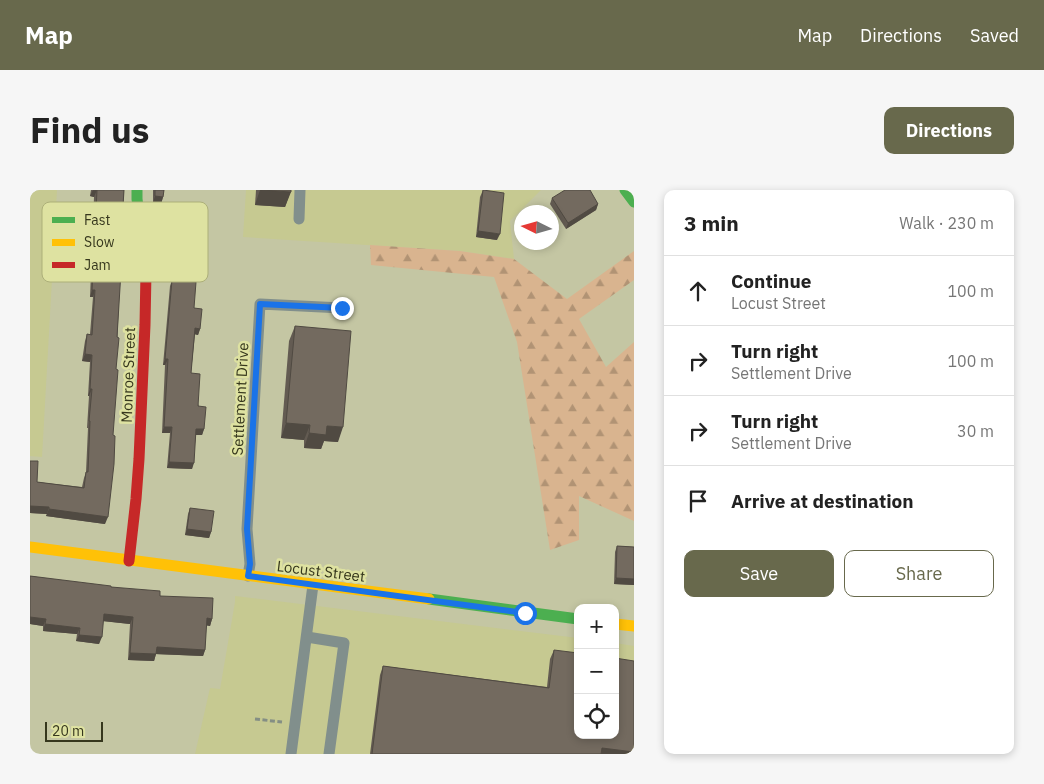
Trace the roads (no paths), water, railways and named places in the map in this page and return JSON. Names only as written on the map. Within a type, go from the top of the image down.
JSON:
[{"type":"street","points":[[625,190],[634,202]]},
{"type":"street","name":"Monroe Street","points":[[129,561],[139,459],[146,282]]},
{"type":"street","name":"Locust Street","points":[[30,547],[574,619]]},
{"type":"street","points":[[619,624],[634,626]]},
{"type":"lane","points":[[299,219],[300,190]]},
{"type":"lane","name":"Settlement Drive","points":[[248,576],[250,564],[247,529],[260,304],[342,308]]},
{"type":"lane","points":[[291,754],[313,585]]},
{"type":"lane","points":[[307,637],[344,643],[329,754]]}]
